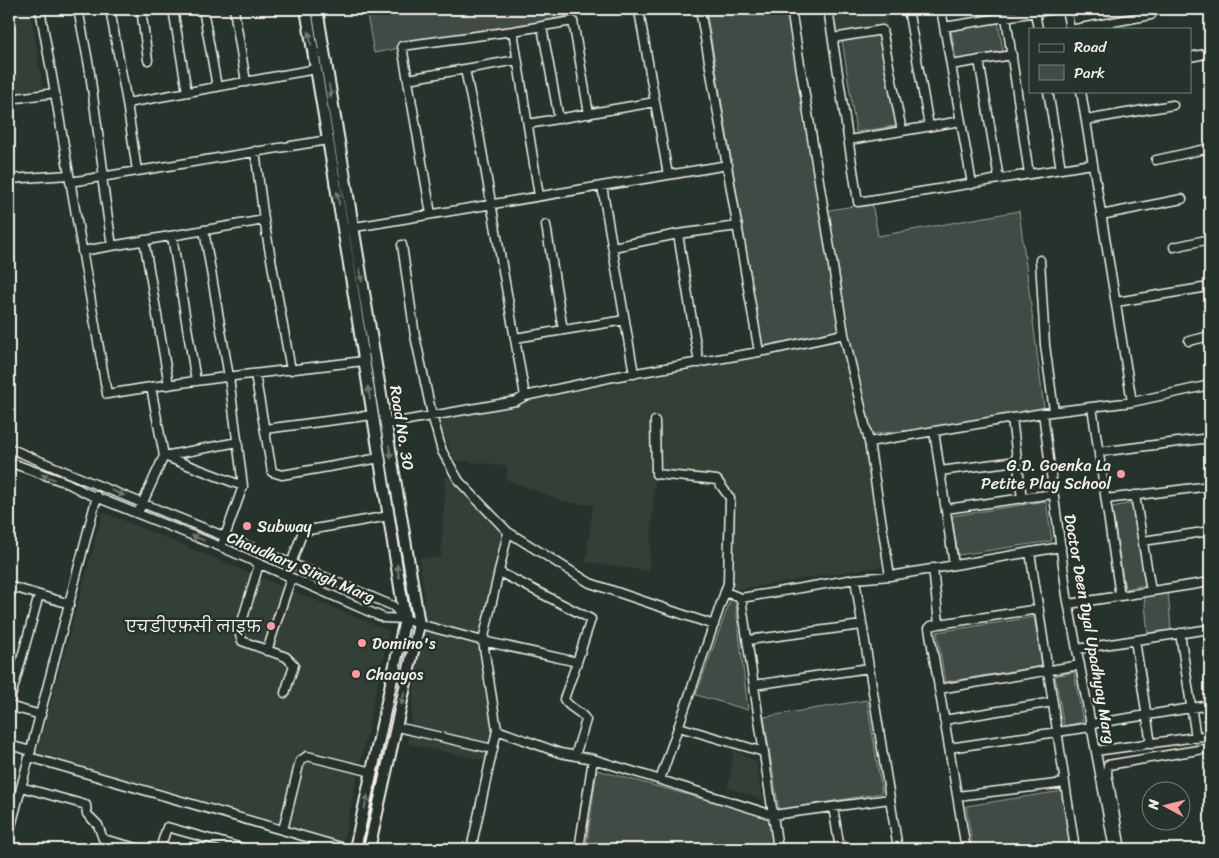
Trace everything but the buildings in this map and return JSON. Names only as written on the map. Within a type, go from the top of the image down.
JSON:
[{"type":"street","points":[[40,9],[106,394],[229,376],[364,361]]},
{"type":"street","points":[[78,9],[89,66],[112,246]]},
{"type":"street","points":[[110,9],[137,171]]},
{"type":"street","points":[[141,9],[148,60]]},
{"type":"street","points":[[173,9],[188,92]]},
{"type":"street","points":[[203,9],[217,87]]},
{"type":"street","points":[[234,9],[246,82]]},
{"type":"street","name":"Road No. 30","points":[[306,9],[328,140],[348,228],[386,424],[419,624],[369,849]]},
{"type":"street","name":"Road No. 30","points":[[317,9],[348,228],[364,361],[405,619],[355,849]]},
{"type":"street","points":[[651,9],[639,12],[668,175]]},
{"type":"street","points":[[386,424],[516,401],[525,396],[634,374],[759,352],[700,9]]},
{"type":"street","points":[[791,9],[844,334],[870,442],[890,576]]},
{"type":"street","points":[[828,9],[858,202],[1092,164]]},
{"type":"street","points":[[908,9],[929,126]]},
{"type":"street","points":[[941,9],[972,184]]},
{"type":"street","points":[[944,27],[1055,9]]},
{"type":"street","points":[[1066,9],[1070,28]]},
{"type":"street","points":[[1035,12],[1038,28]]},
{"type":"street","points":[[1081,28],[1151,16]]},
{"type":"street","points":[[1006,17],[1029,174]]},
{"type":"street","points":[[431,214],[402,46],[573,21],[589,114]]},
{"type":"street","points":[[542,27],[559,119]]},
{"type":"street","points":[[833,38],[882,30],[902,131]]},
{"type":"street","points":[[513,31],[539,196]]},
{"type":"street","points":[[1192,56],[1210,52]]},
{"type":"street","points":[[951,65],[1012,55]]},
{"type":"street","points":[[408,80],[517,60]]},
{"type":"street","points":[[979,60],[999,179]]},
{"type":"street","points":[[127,103],[316,69]]},
{"type":"street","points":[[465,69],[492,204],[525,396]]},
{"type":"street","points":[[1048,92],[1061,169]]},
{"type":"street","points":[[1081,92],[1132,402]]},
{"type":"street","points":[[9,99],[55,93]]},
{"type":"street","points":[[528,124],[655,102]]},
{"type":"street","points":[[1086,120],[1173,105]]},
{"type":"street","points":[[849,140],[961,121]]},
{"type":"street","points":[[9,179],[103,177],[328,140]]},
{"type":"street","points":[[1156,160],[1210,148]]},
{"type":"street","points":[[254,151],[264,220],[291,370]]},
{"type":"street","points":[[348,228],[728,165]]},
{"type":"street","points":[[602,186],[634,374]]},
{"type":"street","points":[[1101,215],[1182,199]]},
{"type":"street","points":[[82,251],[264,220]]},
{"type":"street","points":[[546,226],[563,330]]},
{"type":"street","points":[[613,247],[678,234],[738,226]]},
{"type":"street","points":[[204,230],[229,376],[243,486],[221,547]]},
{"type":"street","points":[[678,234],[699,363]]},
{"type":"street","points":[[172,236],[196,381]]},
{"type":"street","points":[[1174,247],[1210,239]]},
{"type":"street","points":[[144,240],[169,385]]},
{"type":"street","points":[[402,246],[415,336],[432,415],[442,451],[459,481],[508,532],[590,583],[714,625]]},
{"type":"street","points":[[1040,260],[1045,345],[1054,412]]},
{"type":"street","points":[[1116,302],[1202,288]]},
{"type":"street","points":[[515,338],[625,320]]},
{"type":"street","points":[[765,351],[844,334]]},
{"type":"street","points":[[1190,340],[1210,336]]},
{"type":"street","points":[[255,374],[272,472],[282,475],[380,458]]},
{"type":"street","points":[[870,442],[1043,413],[1132,402],[1210,385]]},
{"type":"street","points":[[138,513],[164,456],[151,388]]},
{"type":"street","points":[[1092,406],[1120,596]]},
{"type":"street","name":"Doctor Deen Dyal Upadhyay Marg","points":[[1043,413],[1068,604],[1114,849]]},
{"type":"street","points":[[265,430],[373,415]]},
{"type":"street","points":[[1012,418],[1022,499]]},
{"type":"street","points":[[654,421],[656,474],[717,480],[730,498],[728,583],[660,780]]},
{"type":"street","points":[[934,431],[954,565]]},
{"type":"street","points":[[1099,452],[1210,438]]},
{"type":"street","points":[[164,456],[238,442]]},
{"type":"street","name":"Chaudhary Singh Marg","points":[[9,448],[392,606],[405,619]]},
{"type":"street","points":[[164,456],[243,486]]},
{"type":"street","points":[[940,471],[1017,461]]},
{"type":"street","name":"Chaudhary Singh Marg","points":[[9,462],[98,496],[221,547],[384,618],[405,619]]},
{"type":"street","points":[[1106,499],[1210,486]]},
{"type":"street","points":[[946,510],[1054,494]]},
{"type":"street","points":[[1136,495],[1151,591]]},
{"type":"street","points":[[9,834],[11,819],[98,496]]},
{"type":"street","points":[[291,564],[303,531],[389,516]]},
{"type":"street","points":[[471,849],[497,730],[483,641],[508,532]]},
{"type":"street","points":[[1143,541],[1210,532]]},
{"type":"street","points":[[725,592],[741,598],[855,579],[890,576],[1061,547]]},
{"type":"street","points":[[1030,552],[1075,849]]},
{"type":"street","points":[[259,564],[239,632],[242,642],[286,657],[294,665],[285,694]]},
{"type":"street","points":[[932,568],[939,624]]},
{"type":"street","points":[[499,572],[591,619],[564,699],[566,704],[584,716],[586,720],[575,756]]},
{"type":"street","points":[[268,651],[291,578]]},
{"type":"street","points":[[855,579],[898,849]]},
{"type":"street","points":[[1068,604],[1210,582]]},
{"type":"street","points":[[9,597],[10,587],[70,604]]},
{"type":"street","points":[[39,595],[9,705],[40,714]]},
{"type":"street","points":[[741,598],[778,849]]},
{"type":"street","points":[[966,849],[929,630],[931,626],[939,624],[1039,609]]},
{"type":"street","points":[[405,619],[483,641],[577,662]]},
{"type":"street","points":[[748,640],[862,625]]},
{"type":"street","points":[[1077,649],[1210,629]]},
{"type":"street","points":[[1180,634],[1196,738]]},
{"type":"street","points":[[1135,640],[1151,744]]},
{"type":"street","points":[[939,689],[1080,666]]},
{"type":"street","points":[[754,685],[869,668]]},
{"type":"street","points":[[944,720],[1053,702]]},
{"type":"street","points":[[949,748],[1058,732],[1210,705]]},
{"type":"street","points":[[397,727],[493,750]]},
{"type":"street","points":[[679,727],[764,752]]},
{"type":"street","points":[[497,730],[560,753],[593,760],[773,815],[890,798]]},
{"type":"street","points":[[1096,751],[1210,736]]},
{"type":"street","points":[[9,744],[30,754],[348,849]]},
{"type":"street","points":[[1121,849],[1107,773],[1108,765],[1210,748]]},
{"type":"street","points":[[283,830],[300,761],[307,756],[372,772]]},
{"type":"street","points":[[579,849],[593,760]]},
{"type":"street","points":[[957,796],[1065,783]]},
{"type":"street","points":[[21,787],[86,805],[87,814],[98,825],[103,838],[141,849]]},
{"type":"street","points":[[833,807],[840,849]]},
{"type":"street","points":[[160,849],[167,826],[223,846],[246,849]]},
{"type":"shaded area","points":[[9,9],[30,9],[43,88],[9,94]]},
{"type":"shaded area","points":[[823,9],[885,9],[888,32],[829,41]]},
{"type":"shaded area","points":[[848,339],[864,435],[882,566],[734,590],[735,537],[727,483],[655,474],[649,571],[586,562],[593,505],[564,502],[506,479],[507,466],[454,460],[438,418]]},
{"type":"shaded area","points":[[446,475],[501,530],[486,644],[498,740],[487,761],[408,744],[425,599],[419,558],[441,558]]},
{"type":"shaded area","points":[[103,512],[389,631],[342,847],[35,759]]},
{"type":"shaded area","points":[[734,750],[756,762],[763,800],[728,788]]},
{"type":"green space","points":[[366,9],[605,9],[374,53]]},
{"type":"green space","points":[[706,9],[789,9],[824,211],[872,203],[878,236],[1019,211],[1045,416],[864,435],[848,339],[764,355]]},
{"type":"green space","points":[[998,22],[1003,51],[956,60],[951,30]]},
{"type":"green space","points":[[888,32],[902,125],[856,132],[842,39]]},
{"type":"green space","points":[[1046,501],[1052,541],[958,555],[952,516]]},
{"type":"green space","points":[[1132,503],[1145,585],[1125,589],[1112,507]]},
{"type":"green space","points":[[734,590],[748,710],[696,695]]},
{"type":"green space","points":[[1168,591],[1171,630],[1148,634],[1144,594]]},
{"type":"green space","points":[[1034,617],[1042,666],[945,682],[937,632]]},
{"type":"green space","points":[[1074,672],[1083,722],[1064,726],[1055,676]]},
{"type":"green space","points":[[867,700],[882,793],[779,810],[764,717]]},
{"type":"green space","points":[[597,770],[769,817],[774,849],[586,849]]},
{"type":"green space","points":[[1062,791],[1071,849],[973,849],[966,806]]},
{"type":"place","name":"G.D. Goenka La Petite Play School","points":[[1121,474]]},
{"type":"place","name":"Subway","points":[[247,526]]},
{"type":"place","name":"एचडीएफ़सी लाइफ़","points":[[271,626]]},
{"type":"place","name":"Domino's","points":[[362,643]]},
{"type":"place","name":"Chaayos","points":[[356,674]]}]
